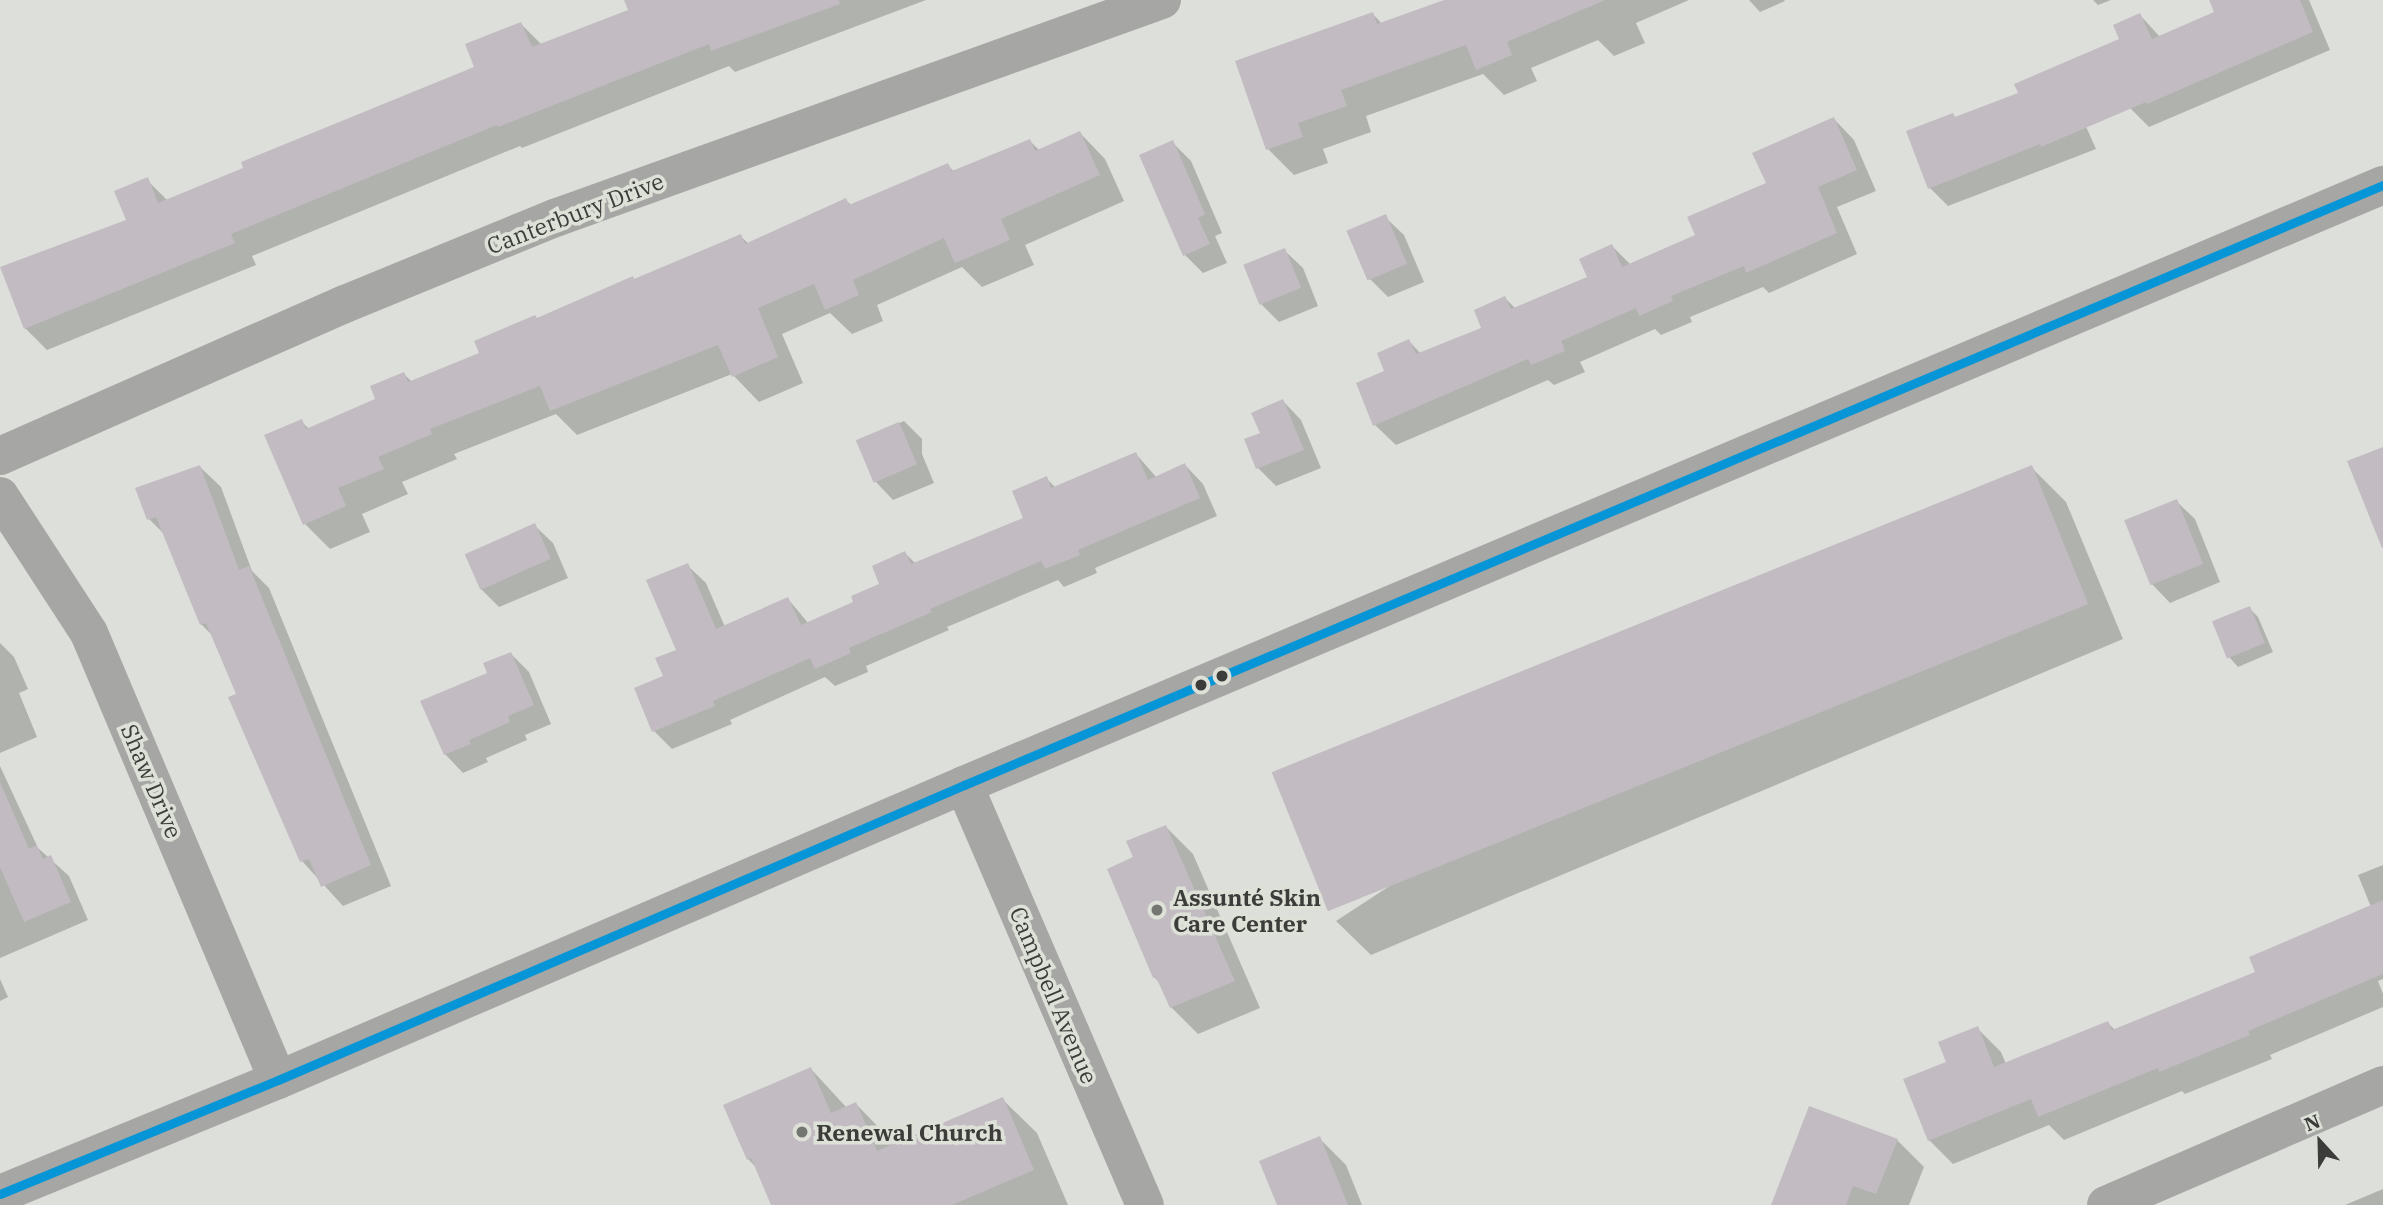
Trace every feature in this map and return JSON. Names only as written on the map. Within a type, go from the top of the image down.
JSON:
[{"type":"main road","points":[[0,1194],[278,1080],[964,785],[2383,185]]},
{"type":"street","name":"Canterbury Drive","points":[[0,456],[345,304],[555,218],[1162,0]]},
{"type":"street","name":"Shaw Drive","points":[[0,496],[89,634],[278,1080]]},
{"type":"street","name":"Campbell Avenue","points":[[964,785],[1145,1205]]},
{"type":"street","points":[[2106,1205],[2383,1085]]},
{"type":"building","points":[[624,0],[839,0],[840,4],[711,51],[709,44],[498,127],[497,125],[231,234],[235,243],[24,329],[0,267],[126,220],[114,191],[148,177],[158,203],[243,168],[241,162],[474,67],[465,44],[521,22],[532,47],[628,10]]},
{"type":"building","points":[[1444,0],[1605,0],[1507,42],[1512,55],[1476,70],[1466,45],[1341,90],[1347,106],[1298,123],[1303,137],[1266,150],[1235,61],[1373,12],[1377,24]]},
{"type":"building","points":[[2209,0],[2300,0],[2313,32],[2147,104],[2146,102],[2041,147],[2040,144],[1928,189],[1906,131],[1953,113],[1955,117],[2018,93],[2014,84],[2119,39],[2113,25],[2140,13],[2152,39],[2214,12]]},
{"type":"building","points":[[1834,117],[1857,170],[1818,187],[1837,233],[1746,273],[1744,266],[1671,296],[1673,301],[1639,316],[1636,308],[1561,341],[1565,351],[1531,365],[1528,359],[1373,426],[1356,383],[1384,371],[1377,353],[1409,339],[1416,354],[1481,328],[1474,310],[1505,296],[1511,309],[1587,277],[1579,259],[1612,244],[1622,267],[1695,235],[1687,217],[1766,183],[1752,153]]},
{"type":"building","points":[[1080,131],[1100,175],[1001,219],[1010,240],[955,263],[944,238],[853,280],[859,295],[825,310],[814,284],[758,308],[778,357],[732,377],[718,345],[550,411],[540,386],[430,429],[432,434],[378,457],[384,469],[338,488],[346,506],[303,525],[264,435],[302,419],[306,429],[375,399],[370,386],[404,372],[408,382],[479,353],[474,341],[741,234],[745,244],[846,198],[849,205],[948,163],[952,171],[1030,139],[1035,151]]},
{"type":"building","points":[[1173,140],[1205,214],[1198,218],[1210,244],[1183,256],[1139,155]]},
{"type":"building","points":[[1386,214],[1407,264],[1368,281],[1346,231]]},
{"type":"building","points":[[1285,248],[1301,288],[1259,305],[1243,265]]},
{"type":"building","points":[[1283,399],[1304,450],[1256,469],[1244,439],[1260,433],[1251,413]]},
{"type":"building","points":[[899,422],[917,464],[874,483],[856,440]]},
{"type":"building","points":[[2383,447],[2383,548],[2382,548],[2347,461]]},
{"type":"building","points":[[1136,452],[1148,480],[1185,463],[1200,498],[1078,550],[1080,555],[1045,569],[1041,561],[930,609],[932,612],[849,648],[851,653],[815,669],[810,658],[713,701],[715,706],[652,732],[634,688],[663,676],[655,658],[676,650],[646,580],[688,563],[716,629],[788,597],[801,625],[853,602],[851,596],[879,584],[872,566],[905,551],[911,564],[1023,518],[1012,491],[1047,476],[1051,488]]},
{"type":"building","points":[[200,465],[239,570],[249,566],[371,865],[321,887],[309,859],[300,862],[228,697],[236,694],[206,623],[200,625],[156,517],[147,520],[135,488]]},
{"type":"building","points":[[2032,465],[2088,604],[1328,911],[1272,772]]},
{"type":"building","points":[[2177,499],[2203,564],[2150,585],[2124,520]]},
{"type":"building","points":[[535,523],[551,559],[481,590],[465,554]]},
{"type":"building","points":[[2250,606],[2265,643],[2227,658],[2212,621]]},
{"type":"building","points":[[511,652],[534,705],[508,716],[510,722],[469,740],[471,744],[444,755],[420,701],[487,673],[483,663]]},
{"type":"building","points":[[0,782],[29,849],[37,845],[43,859],[51,855],[71,902],[24,922],[0,867]]},
{"type":"building","name":"Assunté Skin Care Center","points":[[1166,825],[1235,981],[1170,1008],[1156,977],[1153,978],[1107,869],[1133,857],[1126,841]]},
{"type":"building","points":[[2383,900],[2383,974],[2248,1031],[2250,1035],[2159,1072],[2158,1068],[2038,1117],[2031,1099],[1928,1141],[1903,1079],[1946,1062],[1938,1042],[1978,1026],[1994,1067],[2108,1021],[2112,1030],[2255,972],[2249,957]]},
{"type":"building","name":"Renewal Church","points":[[811,1067],[831,1113],[856,1102],[877,1151],[1003,1097],[1034,1170],[952,1205],[771,1205],[751,1158],[747,1160],[723,1105]]},
{"type":"building","points":[[1809,1106],[1898,1139],[1876,1194],[1853,1186],[1846,1205],[1771,1205]]},
{"type":"building","points":[[1320,1136],[1348,1205],[1277,1205],[1259,1161]]},
{"type":"transit line","points":[[0,1194],[278,1080],[964,785],[2383,185]]},
{"type":"place","name":"Assunté Skin Care Center","points":[[1157,910]]},
{"type":"place","name":"Renewal Church","points":[[802,1132]]}]
